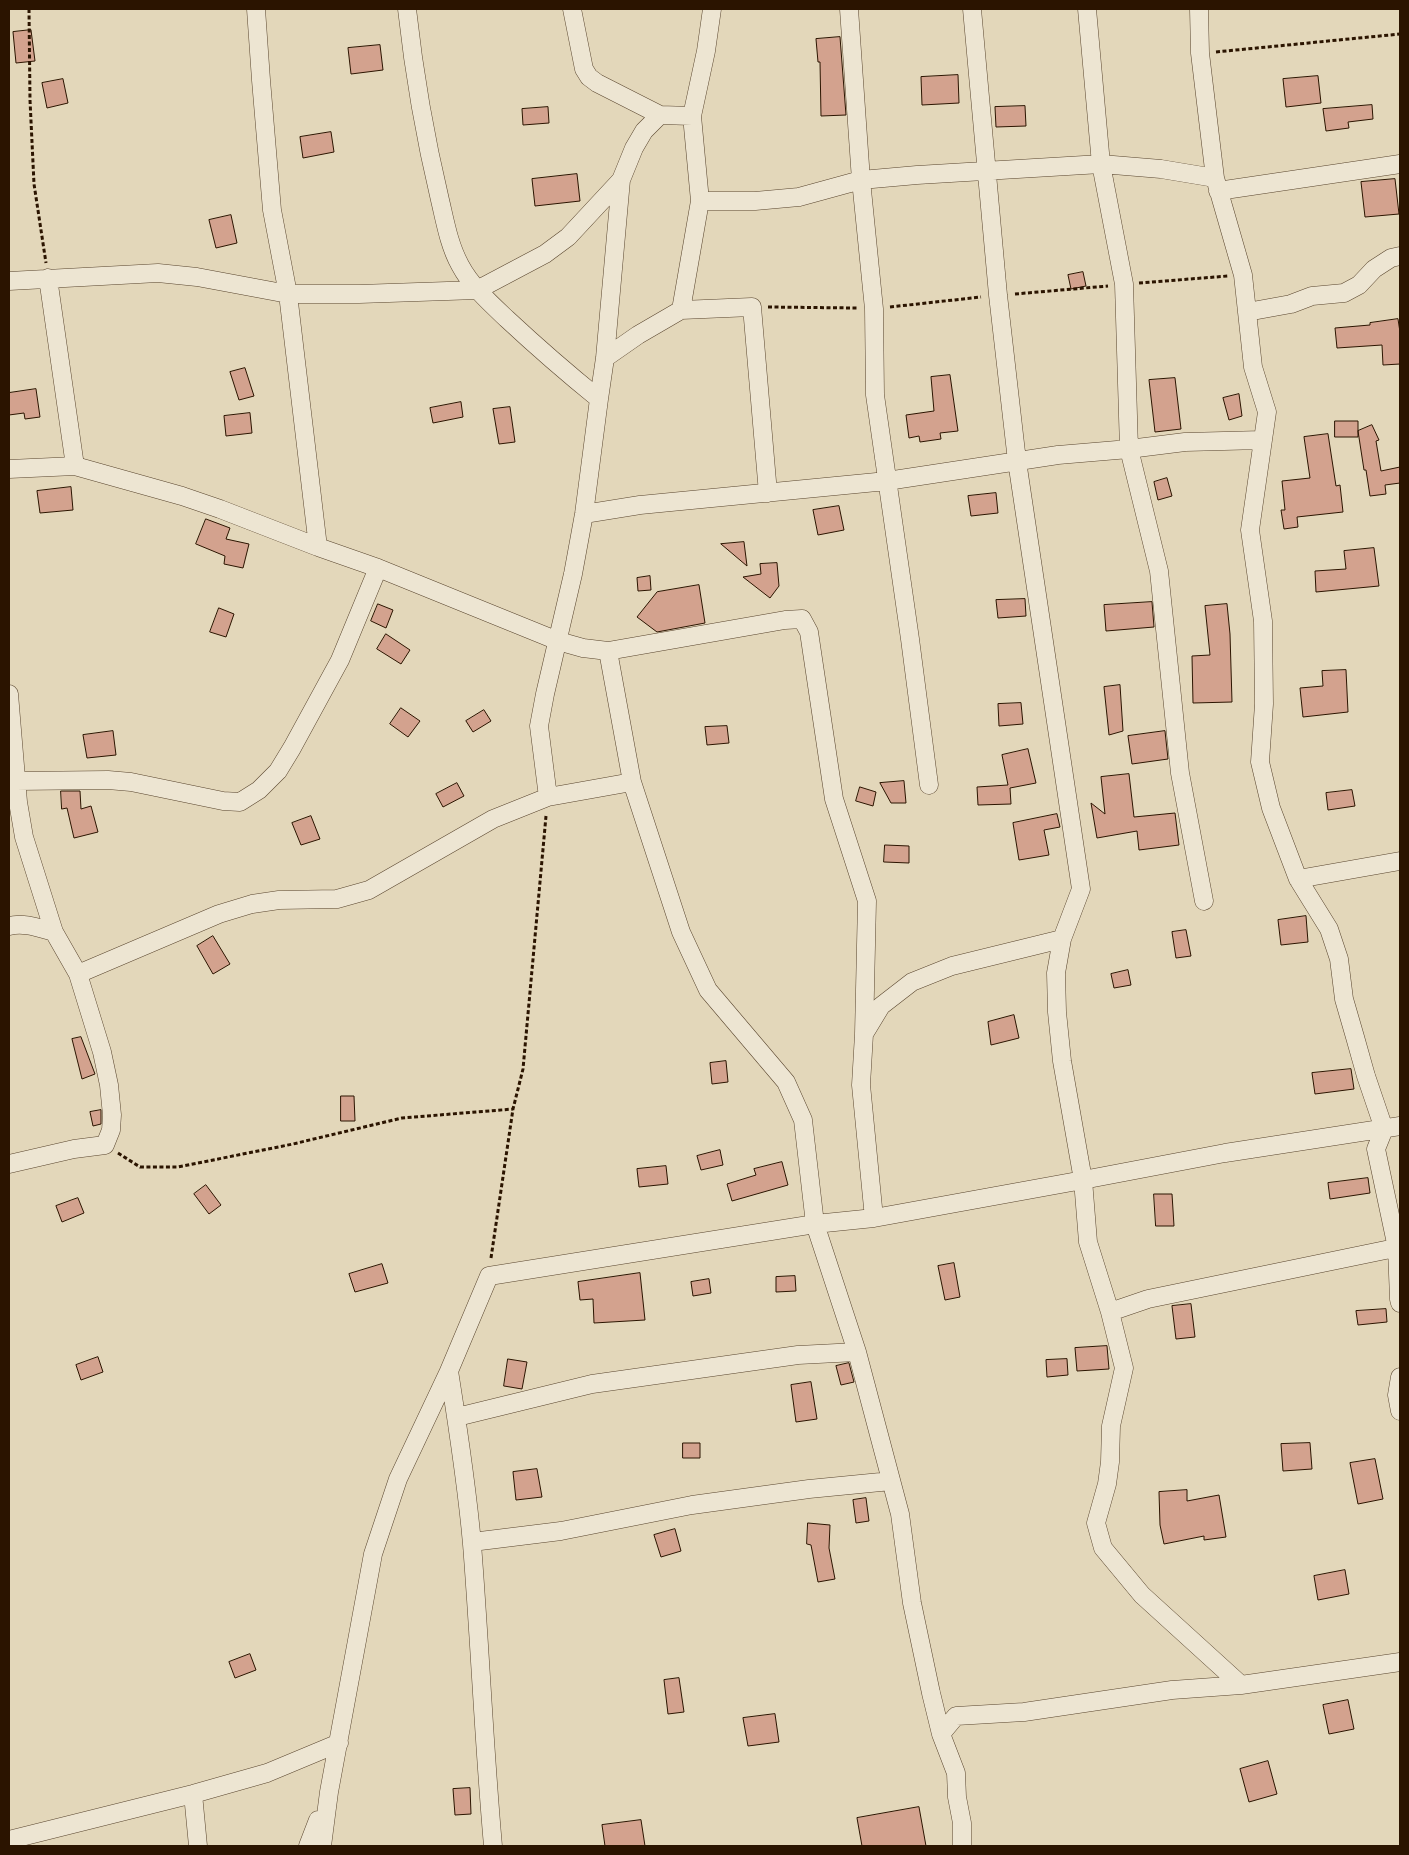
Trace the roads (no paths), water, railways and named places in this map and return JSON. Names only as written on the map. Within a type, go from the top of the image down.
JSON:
[{"type":"street","points":[[256,9],[260,80],[272,210],[288,294],[318,547]]},
{"type":"street","points":[[407,9],[414,66],[431,159],[452,247],[460,265],[477,290],[541,351],[598,400]]},
{"type":"street","points":[[572,9],[584,69],[589,77],[597,84],[660,114],[692,116]]},
{"type":"street","points":[[680,310],[700,201],[692,116],[706,51],[712,9]]},
{"type":"street","points":[[849,9],[861,180],[874,309],[875,395],[929,785]]},
{"type":"street","points":[[972,9],[998,295],[1017,461],[1081,889],[1062,939],[1056,972],[1057,1012],[1062,1061],[1083,1180],[1088,1242],[1110,1312],[1124,1368],[1111,1426],[1107,1484],[1096,1523],[1103,1548],[1142,1595],[1241,1685]]},
{"type":"street","points":[[1087,9],[1101,164],[1124,284],[1128,449],[1159,571],[1180,773],[1204,901]]},
{"type":"street","points":[[1199,9],[1200,53],[1217,185],[1244,274],[1253,367],[1267,412],[1250,530],[1262,621],[1264,704],[1260,762],[1271,808],[1298,879],[1329,929],[1339,959],[1344,999],[1366,1076],[1392,1127]]},
{"type":"street","points":[[548,797],[539,726],[584,514],[598,400],[606,358],[621,180],[634,148],[644,131],[660,114]]},
{"type":"street","points":[[700,201],[755,201],[799,197],[861,180],[987,170],[1101,164],[1161,169],[1217,185],[1400,164]]},
{"type":"street","points":[[9,281],[158,273],[197,277],[288,294],[359,294],[477,290],[545,254],[568,237],[621,180]]},
{"type":"street","points":[[1247,312],[1291,304],[1312,296],[1344,293],[1359,285],[1374,268],[1391,258],[1400,256]]},
{"type":"street","points":[[48,278],[75,466]]},
{"type":"street","points":[[606,358],[638,335],[680,310],[752,307],[768,493]]},
{"type":"street","points":[[584,514],[640,505],[887,480],[1058,455],[1185,442],[1262,440]]},
{"type":"street","points":[[9,469],[75,466],[182,496],[378,568],[558,641],[583,648],[608,651],[775,622],[802,620],[809,632],[834,799],[867,901],[861,1085],[874,1218]]},
{"type":"street","points":[[16,781],[108,780],[131,782],[223,802],[240,802],[259,790],[278,771],[292,748],[340,660],[378,568]]},
{"type":"street","points":[[608,651],[632,782],[681,932],[708,990],[786,1082],[803,1120],[815,1224],[857,1352],[900,1514],[912,1603],[931,1693],[941,1734],[956,1773],[957,1797],[962,1823],[962,1846]]},
{"type":"street","points":[[9,694],[16,781],[24,837],[54,932],[78,974],[102,1052],[109,1085],[112,1115],[111,1130],[105,1144],[9,1164]]},
{"type":"street","points":[[78,974],[219,914],[252,904],[278,900],[336,899],[369,890],[493,819],[548,797],[632,782]]},
{"type":"street","points":[[1298,879],[1400,861]]},
{"type":"street","points":[[9,926],[15,924],[32,926],[54,932]]},
{"type":"street","points":[[864,1034],[881,1006],[912,982],[952,966],[1062,939]]},
{"type":"street","points":[[322,1846],[329,1792],[373,1554],[398,1478],[449,1371],[488,1276],[815,1224],[874,1218],[1225,1153],[1392,1127]]},
{"type":"street","points":[[1392,1127],[1376,1149],[1399,1247],[1400,1302]]},
{"type":"street","points":[[1110,1312],[1148,1299],[1399,1247]]},
{"type":"street","points":[[457,1417],[592,1384],[798,1355],[857,1352]]},
{"type":"street","points":[[449,1371],[457,1417],[472,1542],[486,1768],[493,1846]]},
{"type":"street","points":[[1399,1400],[1400,1377]]},
{"type":"street","points":[[472,1542],[561,1531],[692,1505],[809,1489],[891,1481]]},
{"type":"street","points":[[931,1693],[956,1716],[1024,1712],[1172,1690],[1241,1685],[1400,1662]]},
{"type":"street","points":[[941,1734],[956,1716]]},
{"type":"street","points":[[9,1840],[193,1794],[267,1773],[339,1743]]},
{"type":"street","points":[[308,1846],[329,1792]]},
{"type":"street","points":[[193,1794],[198,1846]]}]
